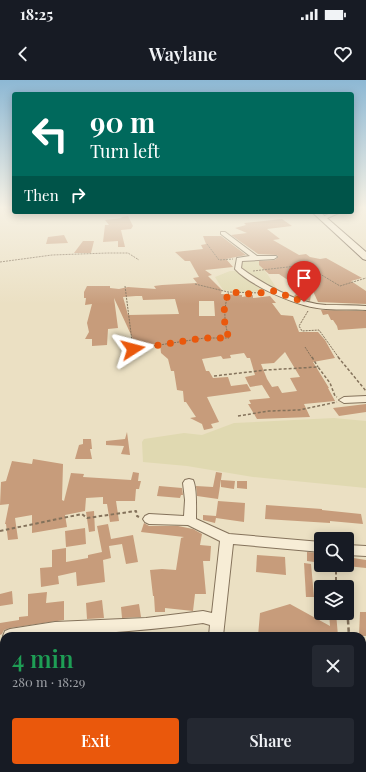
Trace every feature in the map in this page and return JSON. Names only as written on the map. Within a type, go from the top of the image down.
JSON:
[{"type":"main road","points":[[346,239],[366,257]]},
{"type":"street","points":[[231,239],[256,258]]},
{"type":"street","points":[[274,257],[239,259],[239,270],[258,284],[312,305],[325,307],[343,306],[366,308]]},
{"type":"street","points":[[344,400],[366,399]]},
{"type":"street","points":[[189,483],[188,492],[191,500],[190,521]]},
{"type":"street","points":[[149,519],[190,521],[227,538],[314,546]]},
{"type":"street","points":[[216,632],[227,538]]},
{"type":"street","points":[[354,550],[366,551]]},
{"type":"street","points":[[36,632],[55,629],[146,624],[203,617],[217,620]]},
{"type":"path","points":[[207,244],[219,260],[239,259]]},
{"type":"path","points":[[0,262],[52,255],[108,253],[128,253],[139,260]]},
{"type":"path","points":[[239,270],[262,271],[305,265],[340,286],[366,278]]},
{"type":"path","points":[[195,284],[206,288],[229,292],[252,294],[274,291]]},
{"type":"path","points":[[125,286],[133,349],[204,338],[229,338],[224,325],[223,310],[229,292]]},
{"type":"path","points":[[312,305],[305,313],[299,326],[302,331],[319,330],[342,363],[366,392]]},
{"type":"path","points":[[305,348],[330,383],[335,396],[344,400]]},
{"type":"path","points":[[214,376],[318,366]]},
{"type":"path","points":[[238,416],[269,411],[299,410],[344,400]]},
{"type":"path","points":[[0,531],[82,514],[87,518],[136,511],[137,516],[149,519]]},
{"type":"path","points":[[348,620],[349,632]]},
{"type":"shaded area","points":[[257,258],[277,289],[244,293],[223,290],[215,277],[230,271],[240,271],[240,260]]},
{"type":"shaded area","points":[[334,418],[366,421],[366,488],[253,477],[187,466],[143,462],[142,442],[144,439],[184,433],[202,435],[234,423]]},
{"type":"building","points":[[47,239],[66,239],[68,243],[46,244]]},
{"type":"building","points":[[103,239],[123,239],[125,247],[118,247],[118,241],[103,242]]},
{"type":"building","points":[[204,239],[225,239],[246,255],[226,259],[233,267],[205,270],[212,275],[208,276],[222,290],[221,294],[242,295],[242,297],[253,295],[253,298],[270,296],[276,303],[272,303],[281,315],[293,316],[299,332],[318,332],[325,340],[335,358],[313,362],[335,401],[304,404],[310,417],[257,419],[248,404],[251,404],[249,400],[270,398],[262,385],[250,387],[245,377],[255,375],[250,358],[247,358],[244,353],[230,355],[231,358],[223,359],[221,356],[202,359],[206,371],[209,371],[213,378],[228,377],[231,386],[247,384],[251,391],[207,397],[219,422],[211,424],[213,428],[204,430],[202,424],[190,418],[196,417],[186,402],[184,402],[183,391],[177,390],[174,371],[171,371],[168,359],[161,353],[160,344],[139,345],[135,339],[133,339],[114,298],[118,328],[108,329],[107,345],[92,346],[92,339],[85,339],[89,332],[87,323],[92,304],[85,305],[86,298],[84,298],[84,292],[87,286],[110,286],[110,288],[119,289],[128,287],[156,289],[154,286],[197,283],[193,278],[199,277],[190,261],[185,261],[175,252],[203,249],[201,245],[206,244]],"holes":[[[142,296],[143,300],[175,299],[179,314],[128,315],[123,297]],[[199,301],[214,301],[215,316],[199,316]],[[285,352],[300,377],[290,378],[297,391],[282,393],[278,386],[272,387],[261,364],[274,363]]]},
{"type":"building","points":[[237,239],[278,239],[273,240],[299,255],[306,254],[310,257],[320,259],[326,258],[362,278],[351,281],[366,291],[366,304],[318,302],[312,289],[310,301],[294,296],[301,289],[279,274],[269,274],[259,265],[259,261],[275,260],[278,257],[277,255],[258,254]]},
{"type":"building","points":[[83,241],[94,241],[91,253],[74,253]]},
{"type":"building","points":[[321,310],[366,311],[366,328],[338,330],[337,326],[328,314],[323,315]]},
{"type":"building","points":[[366,404],[366,412],[339,416],[333,408]]},
{"type":"building","points":[[127,432],[130,455],[121,454],[124,446],[106,445],[106,441],[125,439]]},
{"type":"building","points":[[83,439],[91,439],[92,449],[90,449],[92,459],[75,459],[79,445],[83,444]]},
{"type":"building","points":[[33,459],[63,464],[62,500],[64,501],[71,473],[84,474],[83,477],[131,480],[133,472],[139,473],[138,481],[141,481],[139,489],[136,489],[135,501],[116,501],[119,521],[110,522],[107,504],[103,504],[103,497],[86,498],[85,511],[65,515],[67,527],[32,533],[32,515],[15,518],[18,539],[8,540],[5,524],[9,504],[0,505],[1,482],[6,481],[12,461],[32,464]]},
{"type":"building","points":[[216,472],[222,473],[218,499],[197,496],[196,486],[213,487]]},
{"type":"building","points":[[221,480],[235,481],[234,489],[221,487]]},
{"type":"building","points":[[237,481],[247,481],[247,489],[237,488]]},
{"type":"building","points":[[159,486],[182,488],[183,495],[181,495],[180,498],[157,496]]},
{"type":"building","points":[[218,501],[245,503],[244,522],[216,518],[215,523],[203,520],[203,515],[216,516]]},
{"type":"building","points":[[266,505],[322,509],[361,514],[363,524],[330,521],[330,523],[265,519]]},
{"type":"building","points":[[94,511],[95,531],[89,532],[86,512]]},
{"type":"building","points":[[144,523],[149,526],[178,526],[193,529],[202,534],[200,545],[211,546],[210,561],[203,561],[206,594],[195,594],[193,611],[165,608],[165,612],[155,612],[150,570],[176,570],[181,538],[184,537],[141,532]]},
{"type":"building","points":[[108,524],[111,539],[133,535],[138,562],[126,564],[122,544],[109,546],[111,558],[103,560],[105,582],[77,586],[76,572],[58,576],[59,584],[41,587],[40,568],[52,567],[52,550],[66,548],[66,562],[88,558],[88,555],[102,552],[97,526]]},
{"type":"building","points":[[85,528],[86,544],[66,547],[65,531]]},
{"type":"building","points":[[307,552],[314,552],[314,562],[307,561]]},
{"type":"building","points":[[257,555],[285,557],[286,575],[256,572]]},
{"type":"building","points":[[354,558],[366,560],[366,568],[354,567]]},
{"type":"building","points":[[304,563],[311,564],[314,597],[306,597]]},
{"type":"building","points":[[12,591],[13,604],[0,606],[0,594]]},
{"type":"building","points":[[47,592],[46,603],[64,601],[64,620],[10,628],[0,632],[0,623],[19,620],[19,617],[28,616],[28,594]]},
{"type":"building","points":[[102,600],[104,618],[87,619],[86,603]]},
{"type":"building","points":[[139,604],[141,617],[122,618],[121,607]]},
{"type":"building","points":[[290,604],[314,617],[314,620],[319,620],[330,626],[330,620],[337,620],[338,632],[258,632],[260,613]]},
{"type":"building","points":[[360,612],[366,612],[366,632],[359,632]]},
{"type":"route","points":[[133,349],[204,338],[229,338],[224,325],[223,310],[229,292],[252,294],[274,291],[295,300],[304,302]]}]
